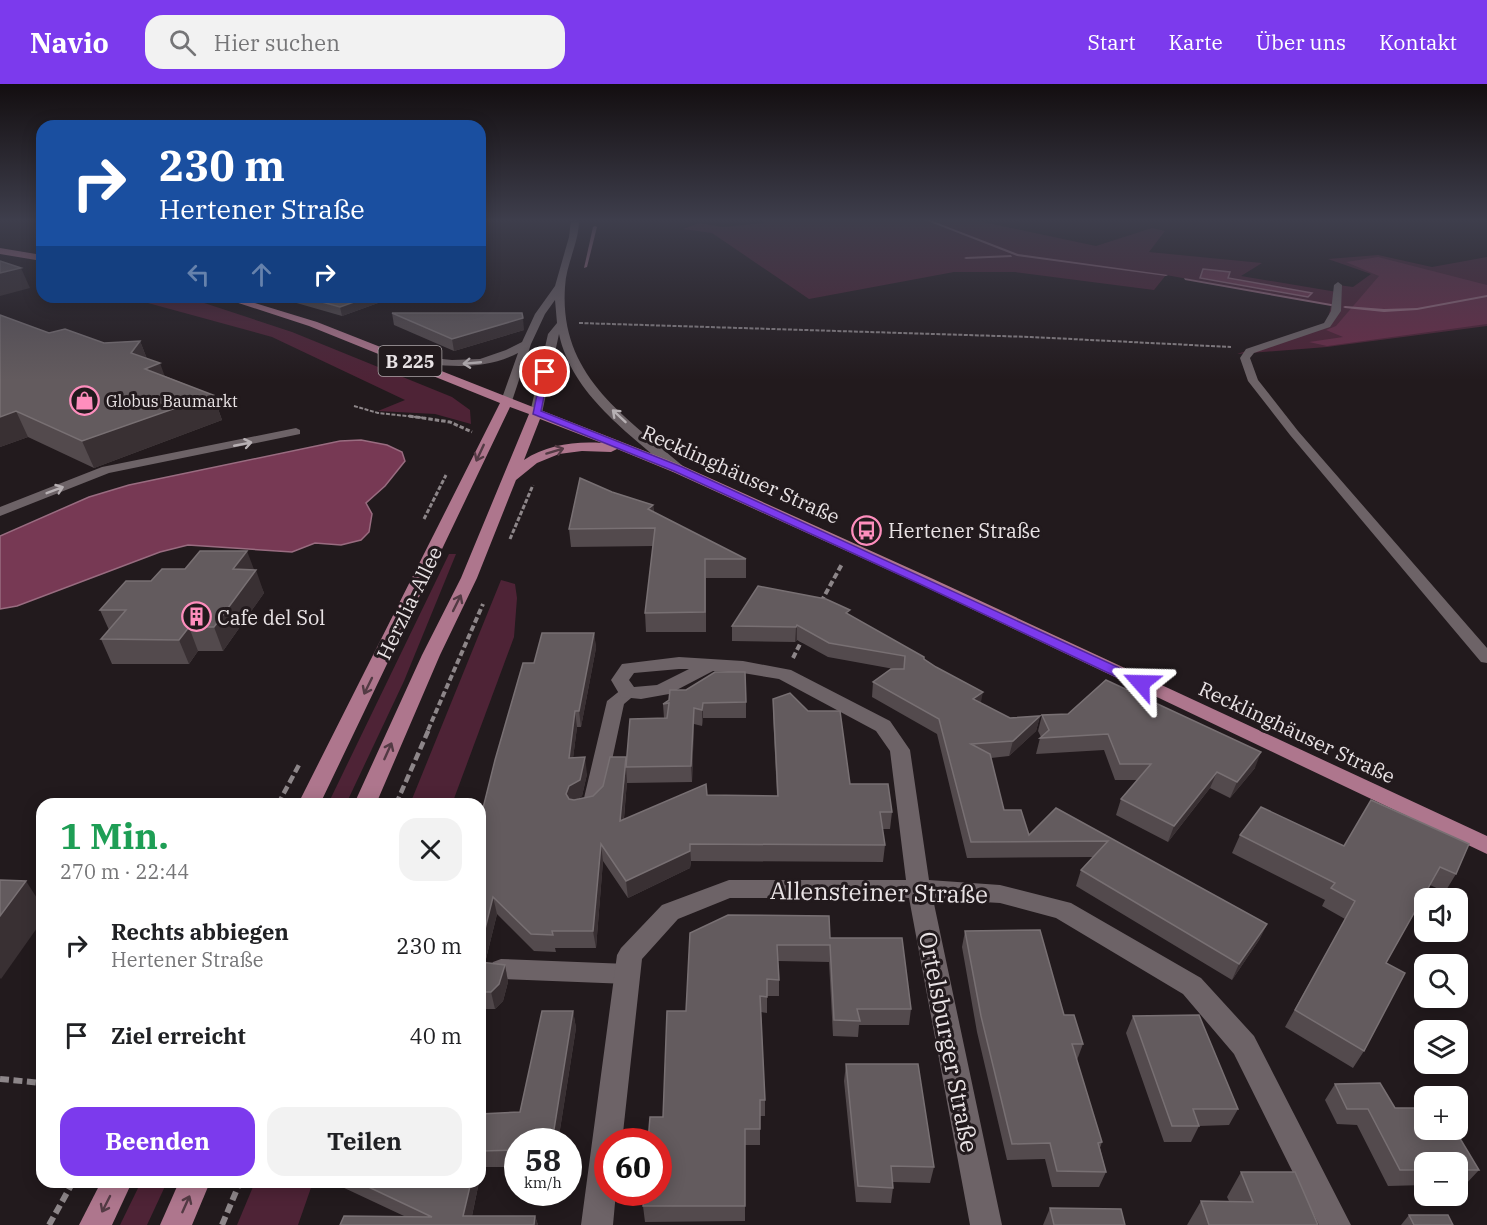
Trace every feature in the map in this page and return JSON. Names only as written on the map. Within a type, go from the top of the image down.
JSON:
[{"type":"main road","points":[[507,401],[526,344],[540,314],[560,286],[564,273]]},
{"type":"main road","points":[[560,286],[563,323],[576,368],[587,384],[615,413],[678,469]]},
{"type":"main road","name":"Recklinghäuser Straße","points":[[245,303],[313,324],[402,358],[678,469],[1487,846]]},
{"type":"main road","points":[[367,798],[431,655],[469,578],[536,412],[553,334],[563,323]]},
{"type":"main road","points":[[402,358],[462,364],[484,362],[503,357],[526,344]]},
{"type":"main road","name":"Herzlia-Allee","points":[[312,798],[507,401]]},
{"type":"main road","points":[[507,481],[536,456],[564,448],[591,446],[633,450]]},
{"type":"main road","name":"Ortelsburger Straße","points":[[628,693],[620,680],[628,668],[679,663],[711,664],[784,674],[883,726],[900,750],[919,889],[986,1225]]},
{"type":"main road","points":[[628,693],[649,694],[671,688],[711,664]]},
{"type":"main road","name":"Allensteiner Straße","points":[[597,1225],[630,955],[670,912],[729,890],[919,889],[1000,894],[1063,910],[1192,986],[1244,1045],[1335,1225]]},
{"type":"main road","points":[[95,1225],[114,1188]]},
{"type":"main road","points":[[176,1225],[192,1188]]},
{"type":"lane","points":[[1338,285],[1336,310],[1327,325],[1250,351],[1245,358],[1253,381],[1294,433],[1487,658]]},
{"type":"lane","points":[[0,512],[106,471],[296,432]]},
{"type":"lane","points":[[580,809],[593,802],[616,701],[628,693]]},
{"type":"lane","points":[[501,969],[628,974]]},
{"type":"path","points":[[563,323],[1007,336],[1144,344],[1262,347]]},
{"type":"path","points":[[354,406],[382,414],[457,423],[473,433]]},
{"type":"path","points":[[507,547],[533,485]]},
{"type":"path","points":[[821,603],[836,573],[852,549]]},
{"type":"path","points":[[399,798],[485,599]]},
{"type":"path","points":[[784,674],[805,634]]},
{"type":"path","points":[[0,1079],[36,1082]]},
{"type":"path","points":[[49,1225],[70,1188]]},
{"type":"path","points":[[222,1225],[237,1188]]},
{"type":"shaded area","points":[[771,273],[947,273],[809,299]]},
{"type":"shaded area","points":[[1025,273],[1245,273],[1241,276],[1337,292],[1338,285],[1353,287],[1371,274],[1369,273],[1487,273],[1487,326],[1327,347],[1237,354],[1327,325],[1331,305],[1166,275],[1154,290]]},
{"type":"shaded area","points":[[1202,273],[1230,273],[1228,278],[1312,293],[1308,297],[1200,278]]},
{"type":"shaded area","points":[[1373,273],[1441,273],[1487,285],[1487,324],[1327,346],[1309,342],[1343,337],[1326,330],[1336,326],[1379,276]]},
{"type":"shaded area","points":[[148,303],[204,303],[292,332],[452,397],[470,410],[471,424],[435,414],[378,411],[405,400],[272,337]]},
{"type":"shaded area","points":[[361,440],[387,445],[402,452],[405,461],[385,486],[366,503],[372,514],[369,532],[361,540],[341,545],[315,543],[292,552],[188,545],[160,552],[17,606],[0,609],[0,536],[89,497],[129,485],[340,441]]},
{"type":"shaded area","points":[[449,554],[456,554],[404,681],[349,798],[331,798]]},
{"type":"shaded area","points":[[501,580],[515,584],[517,598],[514,637],[454,798],[412,798]]},
{"type":"shaded area","points":[[138,1188],[164,1188],[147,1225],[120,1225]]},
{"type":"shaded area","points":[[252,1188],[311,1188],[298,1225],[237,1225]]},
{"type":"building","points":[[326,303],[351,303],[340,307]]},
{"type":"building","points":[[392,313],[522,313],[523,318],[452,339]]},
{"type":"building","name":"Globus Baumarkt","points":[[0,315],[49,333],[65,329],[104,343],[140,341],[131,353],[160,363],[145,369],[213,395],[82,441],[16,411],[0,417]]},
{"type":"building","points":[[580,478],[612,492],[653,505],[648,509],[746,559],[705,559],[705,612],[645,613],[655,528],[569,529]]},
{"type":"building","points":[[200,551],[247,551],[233,569],[256,570],[214,627],[189,627],[179,640],[101,639],[126,610],[100,610],[126,581],[151,581],[162,569],[185,569]]},
{"type":"building","points":[[758,586],[826,599],[850,610],[846,613],[924,657],[936,667],[983,692],[973,699],[1010,718],[1040,716],[1013,741],[971,744],[990,754],[1004,810],[1021,810],[1029,835],[1056,808],[1267,924],[1239,964],[1081,870],[1108,841],[971,842],[939,719],[873,682],[891,669],[904,669],[905,656],[829,643],[797,625],[796,627],[732,626]]},
{"type":"building","points":[[542,633],[594,633],[579,711],[575,711],[569,758],[585,757],[580,780],[569,786],[566,794],[569,799],[593,796],[603,786],[610,757],[626,757],[620,821],[706,784],[707,795],[778,796],[773,699],[790,693],[808,711],[840,711],[850,784],[888,784],[892,812],[880,812],[885,845],[690,844],[690,851],[626,881],[601,844],[593,931],[552,931],[553,935],[531,934],[493,897],[486,925],[486,798],[523,663],[534,663]]},
{"type":"building","points":[[715,672],[745,672],[746,702],[703,703],[702,710],[694,708],[691,766],[626,767],[630,719],[667,718],[669,703],[663,704],[669,700],[670,690],[686,690]]},
{"type":"building","points":[[1106,680],[1261,752],[1237,782],[1217,772],[1174,826],[1121,799],[1151,764],[1120,764],[1108,734],[1040,738],[1049,730],[1042,715],[1068,714]]},
{"type":"building","points":[[1371,800],[1469,844],[1456,874],[1440,867],[1428,888],[1414,888],[1414,913],[1386,963],[1405,973],[1364,1051],[1295,1010],[1355,901],[1331,888],[1335,883],[1240,835],[1261,807],[1344,846]]},
{"type":"building","points":[[0,880],[26,881],[0,916]]},
{"type":"building","points":[[728,915],[829,916],[830,938],[902,938],[911,1009],[857,1009],[860,1021],[834,1020],[830,945],[777,945],[779,980],[767,979],[767,997],[760,996],[765,1100],[760,1100],[760,1129],[745,1129],[745,1206],[672,1206],[672,1128],[649,1128],[650,1117],[663,1117],[667,1011],[686,1011],[690,933]]},
{"type":"building","points":[[1040,930],[1064,1015],[1074,1015],[1083,1044],[1072,1044],[1102,1142],[1098,1143],[1106,1172],[1057,1171],[1050,1143],[1012,1144],[981,1016],[965,931]]},
{"type":"building","points":[[486,963],[505,965],[499,984],[491,992],[486,992]]},
{"type":"building","points":[[542,1011],[573,1011],[554,1128],[504,1128],[504,1150],[486,1151],[486,1114],[520,1112]]},
{"type":"building","points":[[1199,1015],[1238,1109],[1193,1109],[1199,1126],[1172,1126],[1133,1016]]},
{"type":"building","points":[[846,1064],[918,1064],[934,1167],[891,1166],[893,1188],[858,1186]]},
{"type":"building","points":[[1380,1083],[1395,1108],[1414,1108],[1414,1140],[1461,1140],[1479,1170],[1468,1170],[1468,1152],[1414,1152],[1414,1170],[1400,1170],[1368,1109],[1347,1109],[1335,1084]]},
{"type":"building","points":[[1241,1172],[1295,1172],[1318,1225],[1209,1225],[1201,1201],[1253,1202]]},
{"type":"building","points":[[371,1188],[470,1188],[463,1216],[535,1216],[534,1225],[340,1225],[344,1216],[432,1217]]},
{"type":"building","points":[[1050,1208],[1121,1209],[1125,1225],[1054,1225]]},
{"type":"building","points":[[1409,1215],[1448,1215],[1453,1225],[1414,1225]]},
{"type":"waterway","points":[[1153,273],[1166,275]]},
{"type":"waterway","points":[[1185,279],[1331,305]]},
{"type":"waterway","points":[[1345,307],[1384,310],[1417,309],[1487,296]]},
{"type":"place","name":"Globus Baumarkt","points":[[85,401]]},
{"type":"place","name":"Hertener Straße","points":[[867,530]]},
{"type":"place","name":"Cafe del Sol","points":[[196,617]]},
{"type":"route","points":[[545,372],[536,412],[678,469],[925,581],[1141,683]]}]
